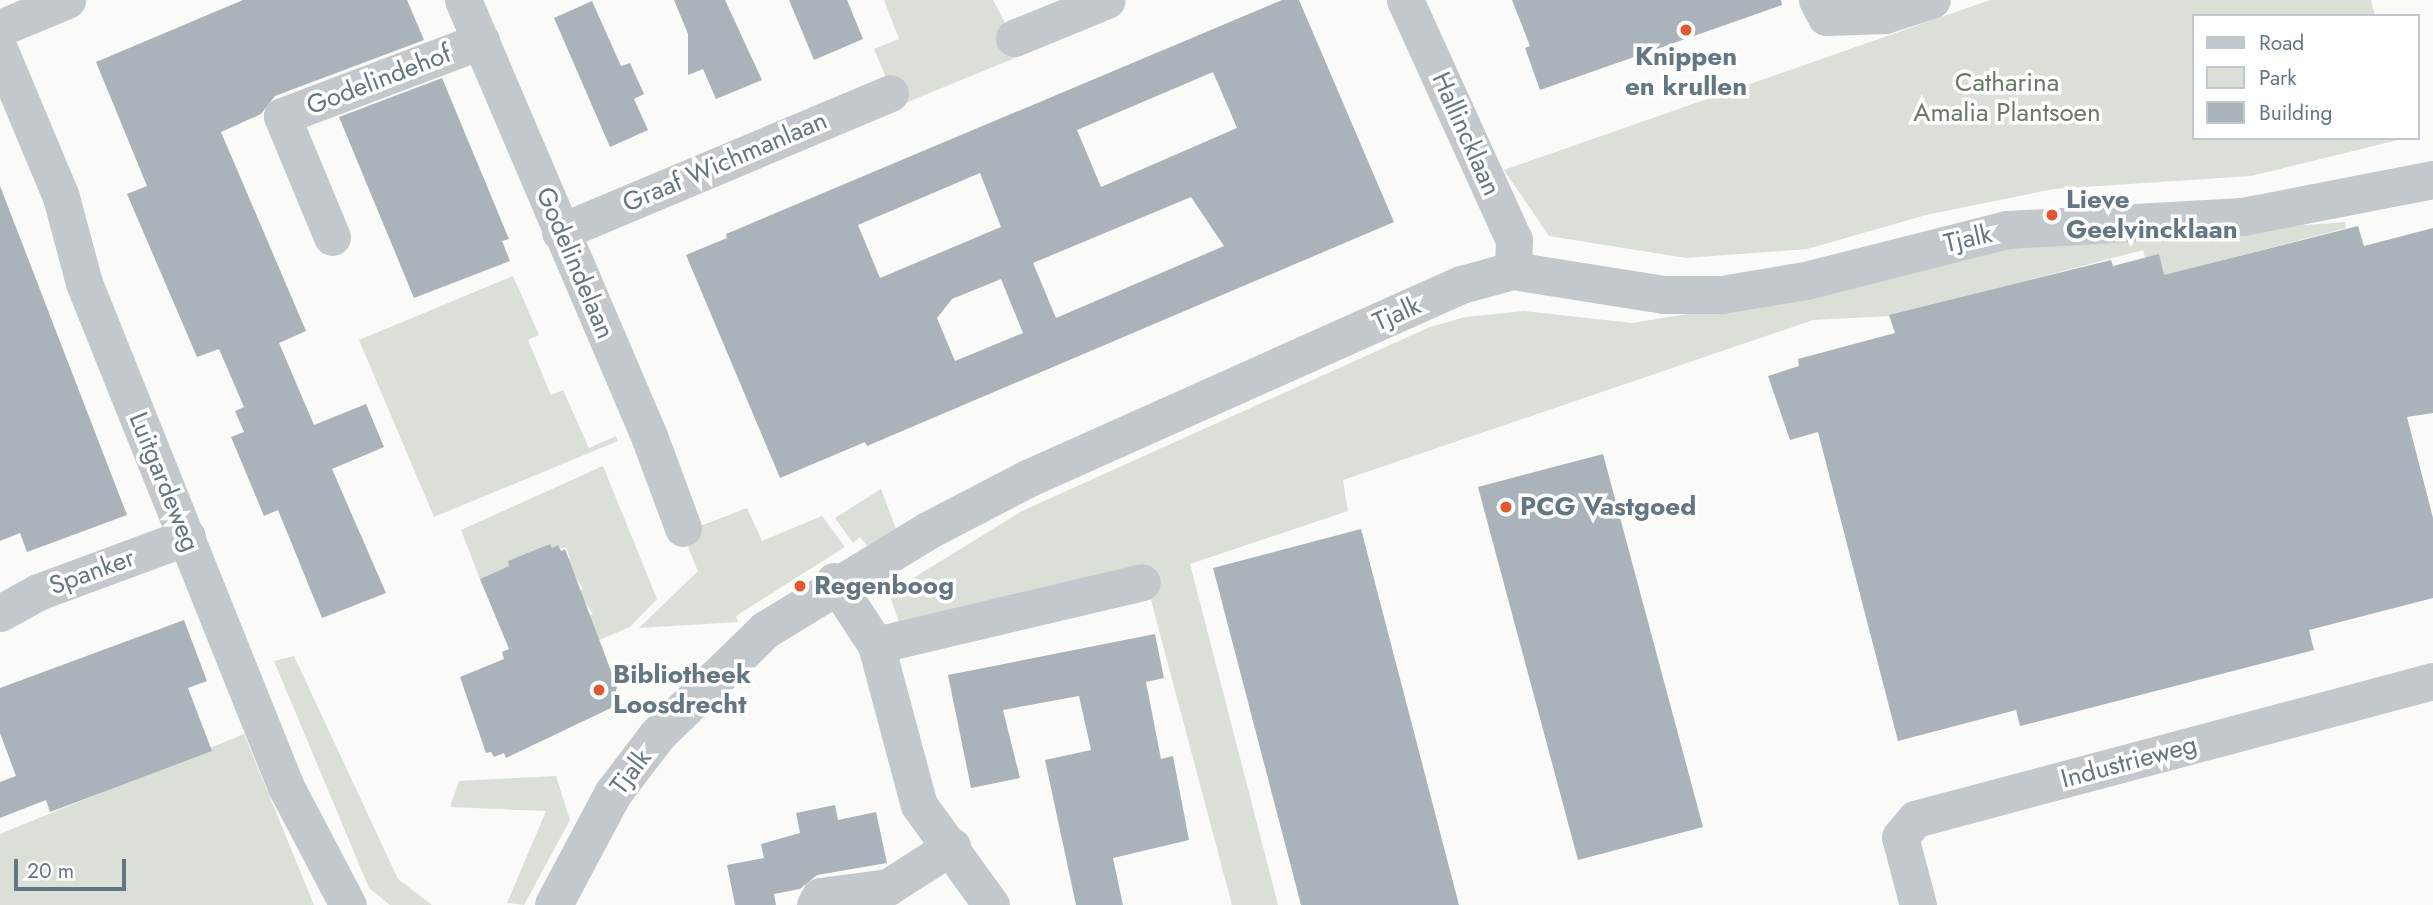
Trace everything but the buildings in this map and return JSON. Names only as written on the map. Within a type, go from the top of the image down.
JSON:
[{"type":"street","points":[[0,28],[67,0]]},
{"type":"street","name":"Godelindelaan","points":[[463,0],[649,436],[683,528]]},
{"type":"street","points":[[1014,38],[1107,0]]},
{"type":"street","name":"Hallincklaan","points":[[1405,0],[1514,240],[1513,271]]},
{"type":"street","points":[[1822,8],[1885,15],[1931,0]]},
{"type":"street","name":"Godelindehof","points":[[332,237],[282,116],[481,41]]},
{"type":"street","name":"Luitgardeweg","points":[[0,51],[61,197],[84,283],[286,787],[348,905]]},
{"type":"street","name":"Graaf Wichmanlaan","points":[[560,232],[890,93]]},
{"type":"street","name":"Tjalk","points":[[554,905],[613,794],[658,735],[766,630],[835,584],[928,531],[1030,478],[1462,285],[1513,271],[1664,295],[1722,295],[1807,281],[2008,230],[2244,217],[2433,180]]},
{"type":"street","name":"Spanker","points":[[0,613],[38,592],[187,537]]},
{"type":"street","points":[[876,645],[1142,582]]},
{"type":"street","points":[[835,584],[876,645],[919,805],[952,846],[991,905]]},
{"type":"street","name":"Industrieweg","points":[[1918,905],[1900,837],[1915,819],[2433,681]]},
{"type":"street","points":[[815,905],[820,895],[888,887],[952,846]]},
{"type":"green space","points":[[884,0],[993,0],[1022,55],[898,106],[874,49],[899,39]]},
{"type":"green space","name":"Catharina Amalia Plantsoen","points":[[1990,0],[2371,0],[2374,14],[2192,14],[2192,140],[2398,140],[2251,176],[2053,189],[1926,215],[1807,249],[1686,258],[1549,236],[1504,170]]},
{"type":"green space","points":[[2345,222],[2346,228],[2151,279],[2143,250],[1892,316],[1813,320],[1343,480],[1348,511],[1190,564],[1278,905],[1232,905],[1143,570],[901,628],[889,593],[1022,511],[1430,327],[1465,317],[1524,311],[1632,323],[1712,310],[1995,248]]},
{"type":"green space","points":[[513,276],[539,335],[528,340],[551,395],[563,390],[589,448],[616,436],[618,441],[434,517],[359,340]]},
{"type":"green space","points":[[603,466],[657,599],[630,627],[599,640],[588,616],[593,614],[578,592],[583,589],[565,561],[570,558],[566,548],[552,548],[549,544],[526,559],[524,555],[508,561],[509,566],[480,579],[461,530]]},
{"type":"green space","points":[[881,489],[896,529],[868,547],[860,537],[853,543],[835,518]]},
{"type":"green space","points":[[747,508],[762,541],[822,516],[845,547],[736,616],[738,622],[639,628],[698,571],[682,533]]},
{"type":"green space","points":[[294,656],[398,879],[432,905],[390,905],[369,888],[274,661]]},
{"type":"green space","points":[[244,734],[314,905],[0,905],[0,834]]},
{"type":"green space","points":[[556,776],[570,820],[524,905],[507,903],[546,811],[450,807],[459,781]]},
{"type":"place","name":"Knippen en krullen","points":[[1686,30]]},
{"type":"place","name":"Lieve Geelvincklaan","points":[[2052,215]]},
{"type":"place","name":"PCG Vastgoed","points":[[1506,507]]},
{"type":"place","name":"Regenboog","points":[[800,586]]},
{"type":"place","name":"Bibliotheek Loosdrecht","points":[[599,690]]}]
